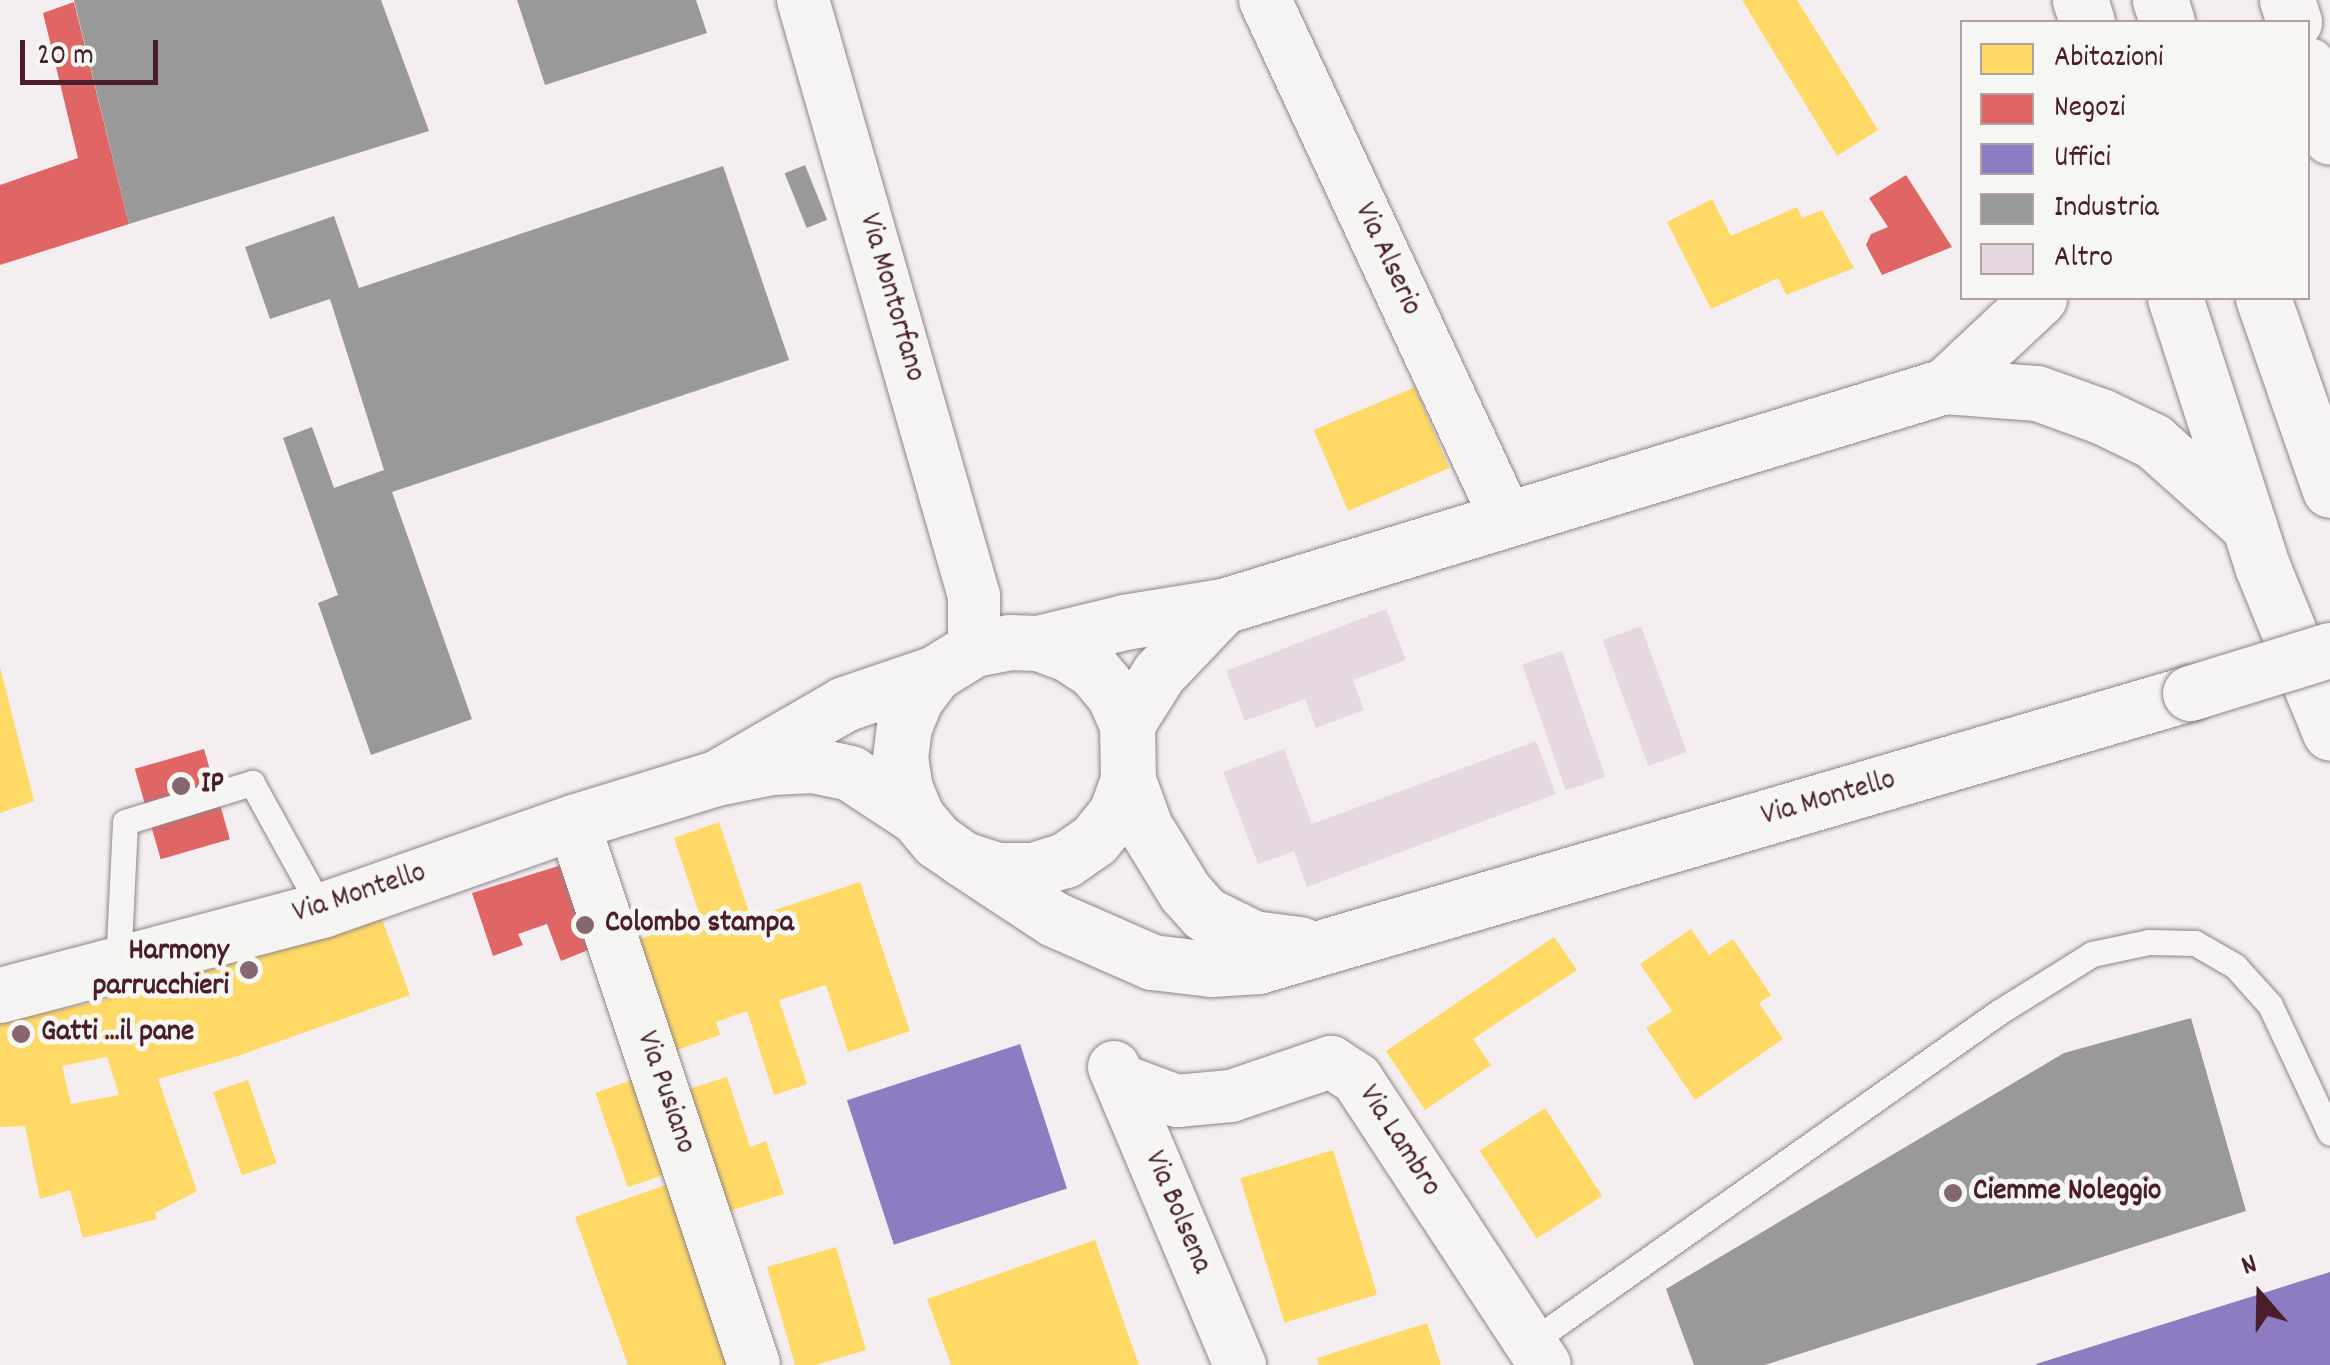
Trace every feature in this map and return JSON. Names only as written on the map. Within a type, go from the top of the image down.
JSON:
[{"type":"main road","points":[[2310,72],[2330,137]]},
{"type":"main road","points":[[1945,386],[2037,300]]},
{"type":"main road","points":[[2176,300],[2249,526],[2330,733]]},
{"type":"main road","points":[[2263,300],[2330,490]]},
{"type":"main road","name":"Via Montello","points":[[716,778],[844,704],[986,640],[1223,606],[1945,386]]},
{"type":"main road","points":[[1945,386],[2037,393],[2100,416],[2153,441],[2249,526]]},
{"type":"main road","name":"Via Montello","points":[[1127,724],[1159,673],[1223,606]]},
{"type":"main road","points":[[986,640],[1068,654],[1094,671],[1114,696],[1127,724],[1128,780],[1116,813],[1094,840],[1065,860],[1032,870],[996,870],[963,859],[937,841],[917,816],[904,789],[902,742],[916,698],[986,640]]},
{"type":"main road","name":"Via Montello","points":[[963,859],[1054,919],[1152,962],[1210,968],[1258,966],[2330,650]]},
{"type":"main road","name":"Via Montello","points":[[0,994],[322,910],[573,822],[716,778],[771,767],[813,765],[850,773],[917,816]]},
{"type":"main road","name":"Via Montello","points":[[1128,780],[1145,827],[1185,892],[1205,914],[1254,938],[1328,948]]},
{"type":"street","name":"Via Montorfano","points":[[803,0],[986,640]]},
{"type":"street","name":"Via Alserio","points":[[1265,0],[1507,520]]},
{"type":"street","name":"Via Pusiano","points":[[573,822],[754,1365]]},
{"type":"street","name":"Via Lambro","points":[[1115,1070],[1148,1094],[1190,1101],[1231,1096],[1332,1062],[1357,1078],[1538,1354]]},
{"type":"street","name":"Via Bolsena","points":[[1115,1070],[1240,1365]]},
{"type":"lane","points":[[118,966],[124,822],[252,783],[322,910]]},
{"type":"lane","points":[[1538,1354],[1999,1012],[2092,954],[2149,942],[2194,943],[2235,966],[2270,1005],[2330,1134]]},
{"type":"building: Abitazioni","points":[[1742,0],[1797,0],[1878,130],[1837,156]]},
{"type":"building: Abitazioni","points":[[1712,199],[1731,236],[1797,207],[1802,218],[1822,210],[1854,268],[1786,295],[1778,278],[1711,309],[1667,222]]},
{"type":"building: Abitazioni","points":[[1415,387],[1449,468],[1348,511],[1314,430]]},
{"type":"building: Abitazioni","points":[[0,667],[34,801],[0,813]]},
{"type":"building: Abitazioni","points":[[719,822],[751,918],[860,882],[910,1031],[848,1052],[826,985],[779,1000],[807,1084],[774,1095],[747,1011],[716,1022],[720,1035],[674,1051],[637,940],[701,919],[674,838]]},
{"type":"building: Abitazioni","points":[[382,919],[410,995],[235,1057],[158,1079],[197,1191],[155,1213],[157,1219],[83,1238],[70,1190],[40,1199],[25,1126],[0,1127],[0,1022],[96,1002]],"holes":[[[107,1057],[119,1095],[71,1104],[62,1066]]]},
{"type":"building: Abitazioni","points":[[1691,929],[1709,955],[1733,939],[1771,995],[1759,1003],[1783,1039],[1695,1100],[1646,1028],[1672,1011],[1640,964]]},
{"type":"building: Abitazioni","points":[[1554,937],[1577,970],[1473,1039],[1491,1065],[1425,1110],[1386,1051]]},
{"type":"building: Abitazioni","points":[[727,1077],[750,1147],[766,1141],[784,1194],[726,1212],[686,1090]]},
{"type":"building: Abitazioni","points":[[635,1079],[668,1174],[628,1187],[595,1093]]},
{"type":"building: Abitazioni","points":[[248,1080],[277,1163],[242,1175],[213,1092]]},
{"type":"building: Abitazioni","points":[[1545,1108],[1602,1196],[1537,1239],[1480,1150]]},
{"type":"building: Abitazioni","points":[[1333,1150],[1377,1294],[1284,1323],[1240,1178]]},
{"type":"building: Abitazioni","points":[[668,1184],[732,1365],[628,1365],[575,1217]]},
{"type":"building: Abitazioni","points":[[1095,1240],[1139,1365],[951,1365],[927,1299]]},
{"type":"building: Abitazioni","points":[[836,1247],[866,1350],[816,1365],[795,1365],[767,1267]]},
{"type":"building: Abitazioni","points":[[1427,1323],[1441,1365],[1319,1365],[1317,1358]]},
{"type":"building: Negozi","points":[[74,2],[129,224],[0,265],[0,185],[78,158],[43,13]]},
{"type":"building: Negozi","points":[[1906,175],[1952,247],[1882,275],[1866,245],[1871,234],[1888,227],[1869,198]]},
{"type":"building: Negozi","points":[[204,749],[230,839],[161,859],[135,769]]},
{"type":"building: Negozi","points":[[574,861],[603,944],[561,961],[547,924],[518,934],[523,945],[493,956],[472,893]]},
{"type":"building: Uffici","points":[[1020,1044],[1067,1189],[894,1245],[847,1100]]},
{"type":"building: Uffici","points":[[2330,1272],[2330,1365],[2036,1364]]},
{"type":"building: Industria","points":[[74,0],[381,0],[429,131],[129,224]]},
{"type":"building: Industria","points":[[517,0],[696,0],[707,33],[545,85]]},
{"type":"building: Industria","points":[[805,165],[827,220],[807,228],[785,173]]},
{"type":"building: Industria","points":[[723,166],[789,360],[392,492],[472,719],[371,755],[318,603],[338,595],[283,438],[312,427],[334,488],[384,470],[330,299],[270,319],[245,247],[334,216],[359,288]]},
{"type":"building: Industria","points":[[2191,1018],[2246,1211],[1765,1365],[1694,1365],[1666,1289],[2064,1053]]},
{"type":"building: Altro","points":[[1386,609],[1406,660],[1353,680],[1364,710],[1316,728],[1305,699],[1245,721],[1226,671]]},
{"type":"building: Altro","points":[[1641,626],[1687,752],[1648,766],[1602,640]]},
{"type":"building: Altro","points":[[1562,651],[1605,777],[1566,790],[1522,665]]},
{"type":"building: Altro","points":[[1536,741],[1556,794],[1307,887],[1294,851],[1258,864],[1223,772],[1284,749],[1312,824]]},
{"type":"place","name":"IP","points":[[181,786]]},
{"type":"place","name":"Colombo stampa","points":[[585,925]]},
{"type":"place","name":"Harmony parrucchieri","points":[[249,970]]},
{"type":"place","name":"Gatti ...il pane","points":[[21,1034]]},
{"type":"place","name":"Ciemme Noleggio","points":[[1953,1193]]}]
